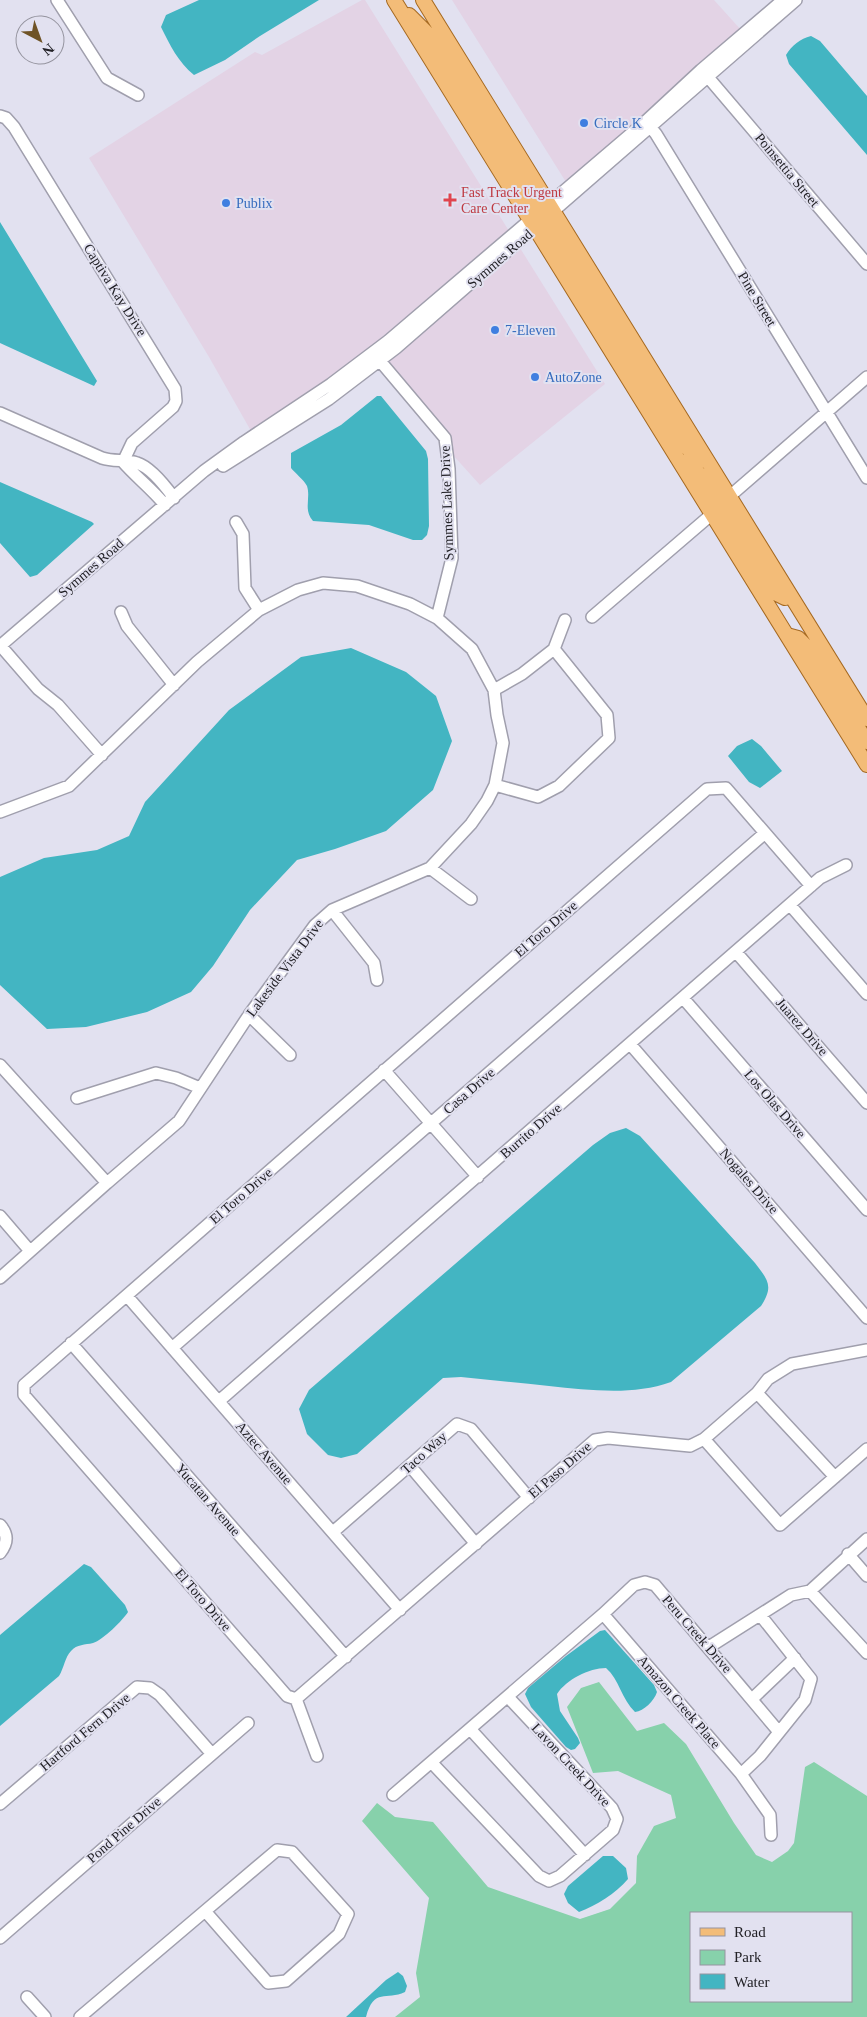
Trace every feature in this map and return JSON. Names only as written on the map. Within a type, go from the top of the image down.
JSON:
[{"type":"main road","points":[[423,0],[672,449],[867,765]]},
{"type":"main road","points":[[395,2],[542,216],[730,496],[867,719]]},
{"type":"main road","points":[[672,449],[705,479],[777,594],[785,598],[792,596]]},
{"type":"main road","points":[[787,635],[798,638],[808,648],[867,742]]},
{"type":"street","points":[[57,0],[107,78],[138,95]]},
{"type":"street","name":"Symmes Road","points":[[648,124],[701,70],[788,2]]},
{"type":"street","name":"Symmes Road","points":[[0,646],[174,498],[318,406],[648,124],[707,76],[788,2]]},
{"type":"street","name":"Poinsettia Street","points":[[707,76],[867,264]]},
{"type":"street","name":"Captiva Kay Drive","points":[[0,116],[6,118],[14,127],[175,388],[176,401],[173,407],[132,443],[123,462]]},
{"type":"street","name":"Pine Street","points":[[648,124],[867,478]]},
{"type":"street","name":"Symmes Lake Drive","points":[[377,357],[445,438],[449,469],[452,558],[437,618]]},
{"type":"street","points":[[730,496],[867,377]]},
{"type":"street","points":[[0,413],[102,458],[113,462],[123,462],[153,490],[174,498]]},
{"type":"street","points":[[592,617],[712,514]]},
{"type":"street","points":[[236,522],[243,534],[245,588],[259,610]]},
{"type":"street","name":"Lakeside Vista Drive","points":[[0,812],[69,786],[203,656],[259,610],[298,590],[323,583],[357,586],[410,604],[437,618],[472,649],[494,690],[503,744],[495,785],[487,801],[471,824],[430,868],[332,910],[315,925],[249,1015],[179,1121],[0,1278]]},
{"type":"street","points":[[121,612],[127,626],[174,684]]},
{"type":"street","points":[[494,690],[522,674],[554,649],[565,620]]},
{"type":"street","points":[[0,646],[38,689],[58,705],[102,755]]},
{"type":"street","points":[[495,785],[538,797],[559,786],[609,738],[607,715],[554,649]]},
{"type":"street","name":"El Toro Drive","points":[[296,1699],[287,1696],[24,1395],[24,1385],[707,789],[726,788],[811,886]]},
{"type":"street","name":"Casa Drive","points":[[172,1348],[765,833]]},
{"type":"street","name":"Burrito Drive","points":[[219,1402],[820,878],[846,865]]},
{"type":"street","points":[[430,868],[471,899]]},
{"type":"street","points":[[790,905],[867,994]]},
{"type":"street","points":[[332,910],[374,963],[377,980]]},
{"type":"street","name":"Juarez Drive","points":[[736,952],[867,1102]]},
{"type":"street","name":"Los Olas Drive","points":[[683,998],[867,1210]]},
{"type":"street","points":[[249,1015],[290,1055]]},
{"type":"street","name":"Nogales Drive","points":[[630,1044],[867,1318]]},
{"type":"street","points":[[0,1065],[107,1183]]},
{"type":"street","points":[[384,1070],[478,1177]]},
{"type":"street","points":[[77,1098],[156,1073],[176,1078],[200,1088]]},
{"type":"street","points":[[0,1216],[30,1251]]},
{"type":"street","name":"Aztec Avenue","points":[[127,1296],[400,1610]]},
{"type":"street","name":"Yucatan Avenue","points":[[72,1343],[346,1657]]},
{"type":"street","name":"El Paso Drive","points":[[296,1699],[595,1440],[608,1438],[690,1446],[704,1439],[757,1393],[768,1379],[792,1364],[867,1350]]},
{"type":"street","points":[[757,1393],[835,1477]]},
{"type":"street","name":"Taco Way","points":[[333,1532],[457,1424],[471,1428],[529,1498]]},
{"type":"street","points":[[704,1439],[780,1525],[867,1449]]},
{"type":"street","points":[[410,1466],[476,1544]]},
{"type":"street","points":[[0,1525],[7,1538],[6,1546],[0,1553]]},
{"type":"street","points":[[709,1647],[761,1616],[791,1595],[810,1591],[848,1554],[867,1539]]},
{"type":"street","points":[[848,1554],[867,1576]]},
{"type":"street","name":"Peru Creek Drive","points":[[603,1614],[634,1585],[645,1582],[655,1585],[779,1732]]},
{"type":"street","points":[[810,1591],[867,1653]]},
{"type":"street","points":[[393,1795],[471,1730],[603,1614]]},
{"type":"street","name":"Amazon Creek Place","points":[[603,1614],[740,1774],[770,1814],[772,1835]]},
{"type":"street","points":[[740,1774],[760,1756],[806,1700],[810,1688],[811,1680],[761,1616]]},
{"type":"street","points":[[752,1699],[795,1658]]},
{"type":"street","name":"Hartford Fern Drive","points":[[0,1804],[137,1688],[150,1688],[160,1695],[212,1754]]},
{"type":"street","name":"Lavon Creek Drive","points":[[432,1763],[539,1876],[549,1881],[560,1876],[585,1855],[613,1830],[617,1819],[612,1808],[508,1697]]},
{"type":"street","points":[[296,1699],[317,1756]]},
{"type":"street","name":"Pond Pine Drive","points":[[0,1938],[248,1723]]},
{"type":"street","points":[[471,1730],[585,1855]]},
{"type":"street","points":[[80,2017],[205,1911],[277,1850],[292,1852],[348,1914],[339,1934],[286,1981],[268,1983],[205,1911]]},
{"type":"street","points":[[27,1997],[45,2017]]},
{"type":"shaded area","points":[[365,0],[509,231],[400,325],[343,370],[251,431],[209,357],[89,158],[255,52],[262,55]]},
{"type":"shaded area","points":[[452,0],[714,0],[742,31],[566,182]]},
{"type":"shaded area","points":[[520,248],[605,384],[480,485],[452,454],[386,362]]},
{"type":"green space","points":[[599,1682],[637,1731],[664,1723],[686,1744],[734,1823],[756,1855],[772,1862],[788,1851],[794,1843],[805,1767],[814,1762],[867,1796],[867,2017],[395,2017],[420,1997],[416,1973],[429,1898],[362,1821],[377,1803],[395,1817],[433,1822],[488,1887],[580,1919],[610,1909],[636,1883],[637,1856],[654,1826],[676,1818],[671,1795],[618,1771],[593,1773],[567,1707],[581,1688]]},
{"type":"water","points":[[199,0],[319,0],[225,60],[194,75],[179,59],[161,27],[166,15]]},
{"type":"water","points":[[811,36],[820,41],[867,96],[867,155],[789,64],[786,55],[788,51],[803,39]]},
{"type":"water","points":[[0,222],[97,381],[94,386],[0,343]]},
{"type":"water","points":[[377,396],[381,396],[426,451],[428,459],[429,526],[427,535],[422,540],[413,540],[369,525],[313,521],[308,513],[307,486],[291,468],[291,453],[341,425]]},
{"type":"water","points":[[0,482],[94,524],[37,575],[30,577],[0,543]]},
{"type":"water","points":[[351,648],[406,672],[436,696],[452,741],[433,790],[386,831],[297,860],[250,910],[213,966],[191,992],[147,1012],[86,1027],[47,1029],[0,985],[0,877],[44,858],[97,850],[129,836],[145,802],[229,710],[301,657]]},
{"type":"water","points":[[752,739],[761,746],[782,771],[760,788],[749,782],[728,756],[737,746]]},
{"type":"water","points":[[626,1128],[640,1136],[760,1269],[768,1283],[767,1293],[761,1306],[671,1382],[641,1389],[610,1391],[461,1377],[443,1378],[357,1454],[341,1458],[328,1455],[307,1434],[299,1409],[309,1390],[593,1145],[610,1133]]},
{"type":"water","points":[[84,1564],[91,1567],[125,1605],[128,1612],[102,1638],[73,1649],[67,1656],[59,1676],[0,1726],[0,1635]]},
{"type":"water","points":[[605,1630],[654,1685],[657,1692],[654,1699],[648,1705],[642,1710],[635,1712],[606,1668],[592,1670],[566,1684],[557,1694],[560,1711],[580,1743],[575,1749],[571,1750],[566,1747],[531,1707],[525,1694],[528,1688],[566,1656],[600,1631]]},
{"type":"water","points":[[603,1856],[613,1856],[626,1868],[628,1879],[617,1890],[579,1912],[568,1903],[564,1894],[568,1886]]},
{"type":"water","points":[[398,1972],[403,1976],[407,1986],[405,1992],[377,1998],[369,2008],[366,2017],[346,2017],[386,1980]]},
{"type":"place","name":"Circle K","points":[[584,123]]},
{"type":"place","name":"Fast Track Urgent Care Center","points":[[450,200]]},
{"type":"place","name":"Publix","points":[[226,203]]},
{"type":"place","name":"7-Eleven","points":[[495,330]]},
{"type":"place","name":"AutoZone","points":[[535,377]]}]
